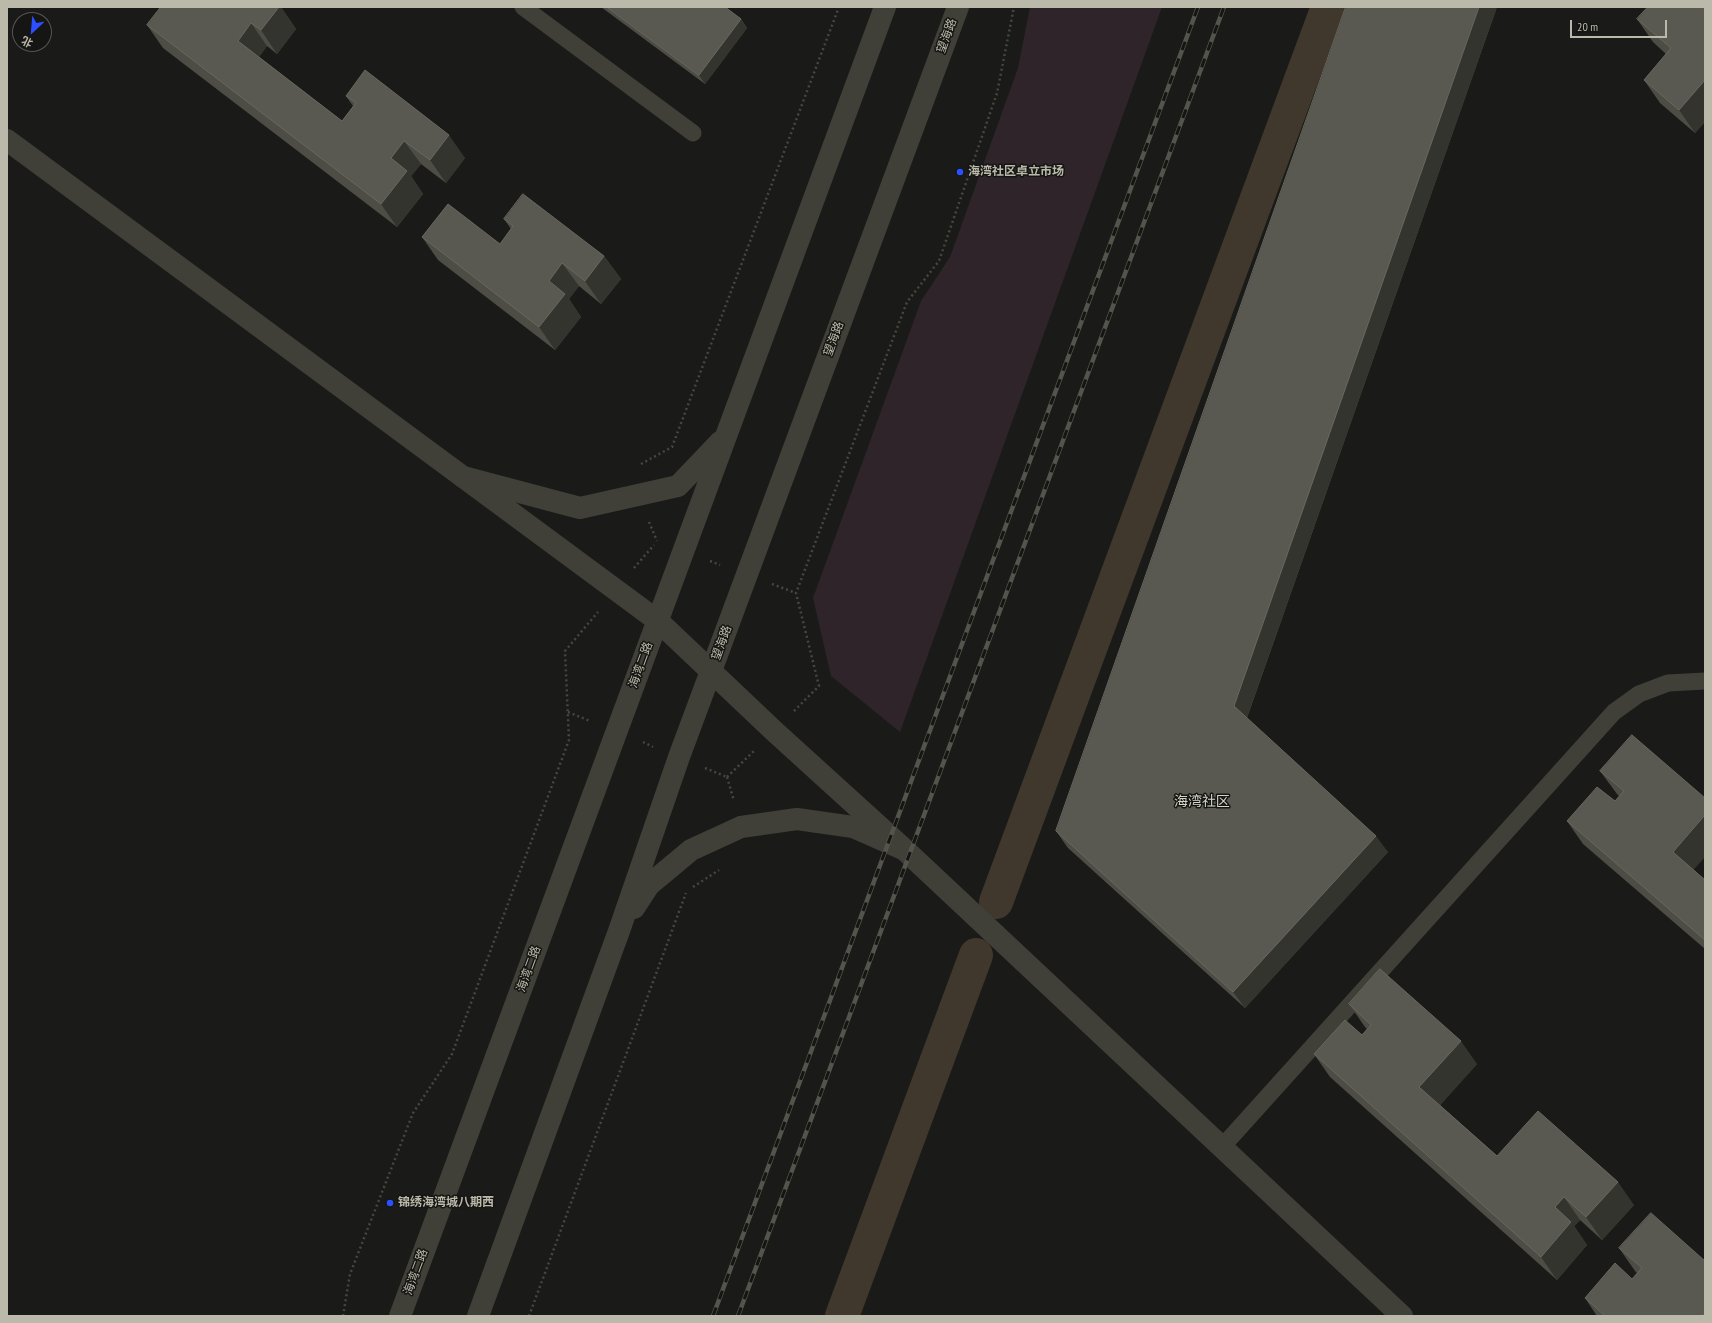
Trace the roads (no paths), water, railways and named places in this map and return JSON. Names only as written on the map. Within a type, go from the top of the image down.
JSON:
[{"type":"street","points":[[658,621],[885,7]]},
{"type":"street","name":"望海路","points":[[711,672],[958,7]]},
{"type":"street","points":[[7,140],[658,621],[711,672],[905,850],[1402,1316]]},
{"type":"street","points":[[463,477],[580,508],[678,486],[727,435]]},
{"type":"street","name":"海湾二路","points":[[400,1316],[658,621]]},
{"type":"street","points":[[478,1316],[619,931],[679,757],[711,672]]},
{"type":"street","points":[[619,931],[649,885],[691,850],[741,827],[797,819],[853,827],[905,850]]},
{"type":"lane","points":[[523,7],[693,133]]},
{"type":"lane","points":[[1222,1147],[1614,712],[1639,694],[1668,683],[1705,681]]},
{"type":"waterway","points":[[996,902],[1328,7]]},
{"type":"waterway","points":[[842,1316],[976,955]]},
{"type":"railway","points":[[713,1316],[1198,7]]},
{"type":"railway","points":[[738,1316],[1224,7]]},
{"type":"place","name":"海湾社区卓立市场","points":[[960,172]]},
{"type":"place","name":"锦绣海湾城八期西","points":[[390,1203]]},
{"type":"district","name":"海湾社区","points":[[1202,802]]}]
